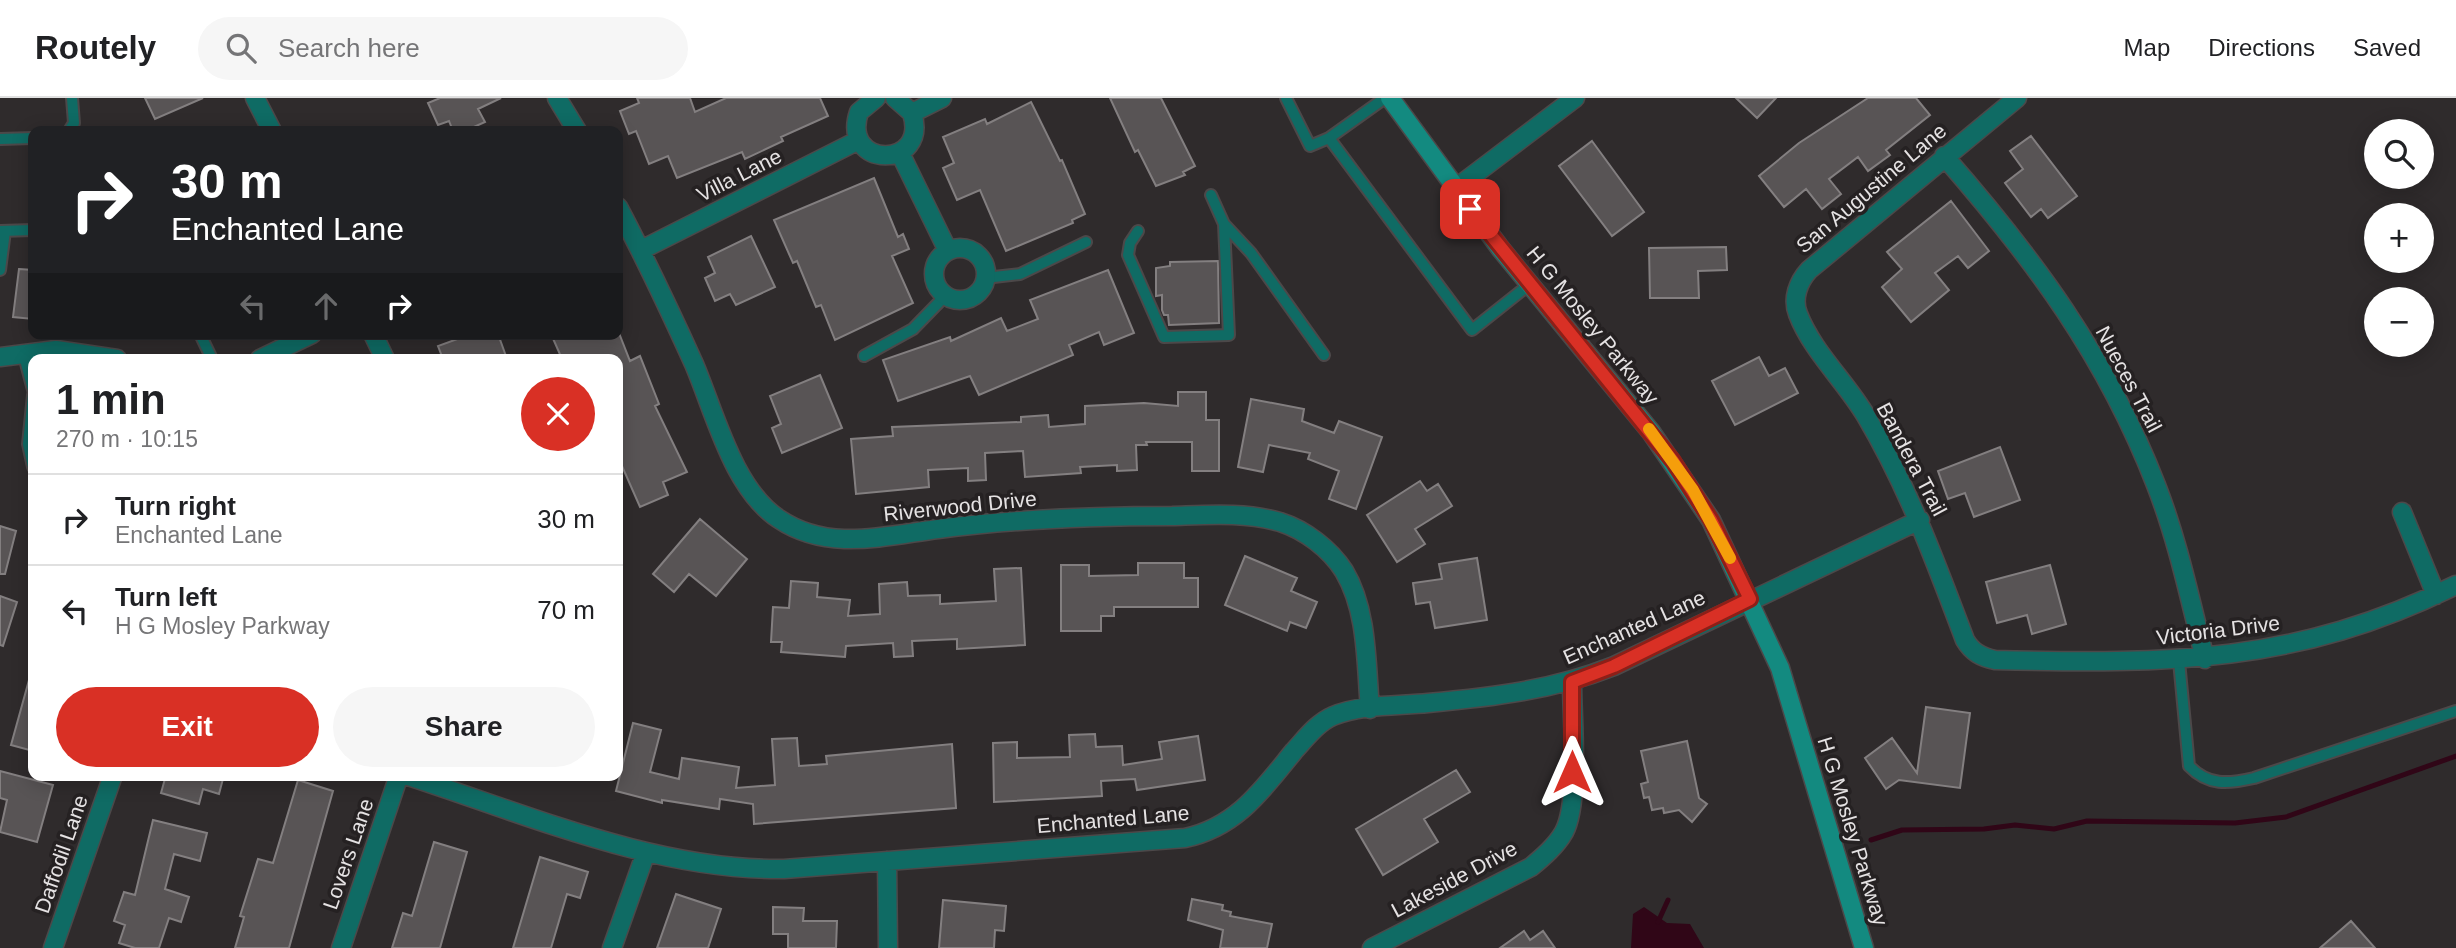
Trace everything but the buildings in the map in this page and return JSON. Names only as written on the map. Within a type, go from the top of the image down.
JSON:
[{"type":"main road","name":"H G Mosley Parkway","points":[[1388,98],[1530,284],[1632,407],[1680,471],[1711,520],[1780,668],[1864,948]]},
{"type":"street","points":[[256,98],[270,126]]},
{"type":"street","points":[[557,98],[574,126]]},
{"type":"street","points":[[874,98],[865,104],[856,121],[859,140],[872,153],[891,156],[900,153],[912,140],[915,131],[912,113],[895,98]]},
{"type":"street","points":[[912,113],[942,98]]},
{"type":"street","points":[[1455,189],[1575,98]]},
{"type":"street","name":"San Augustine Lane","points":[[1796,294],[1809,270],[2017,98]]},
{"type":"street","name":"Villa Lane","points":[[641,250],[859,140]]},
{"type":"street","points":[[900,153],[948,251]]},
{"type":"street","name":"Nueces Trail","points":[[1944,156],[2033,261],[2111,386],[2156,485],[2174,537],[2205,659]]},
{"type":"street","name":"Riverwood Drive","points":[[623,216],[641,250],[738,469],[754,495],[777,518],[805,532],[846,540],[998,523],[1111,516],[1248,516],[1284,523],[1322,547],[1348,579],[1362,624],[1370,709]]},
{"type":"street","points":[[964,248],[978,255],[985,278],[979,291],[967,299],[946,295],[936,284],[934,269],[948,251],[964,248]]},
{"type":"street","name":"Bandera Trail","points":[[1796,294],[1800,318],[1865,415],[1920,520],[1965,640],[1976,654]]},
{"type":"street","points":[[270,354],[300,340]]},
{"type":"street","points":[[0,357],[55,350],[83,354]]},
{"type":"street","points":[[2402,512],[2436,595]]},
{"type":"street","name":"Enchanted Lane","points":[[421,781],[646,852],[704,865],[744,869],[887,861],[1197,835],[1226,823],[1244,810],[1321,724],[1340,713],[1524,694],[1572,682],[1614,666],[1920,520]]},
{"type":"street","name":"Victoria Drive","points":[[1976,654],[1995,660],[2205,659],[2309,640],[2372,620],[2456,585]]},
{"type":"street","name":"Lakeside Drive","points":[[1372,948],[1520,873],[1541,859],[1556,842],[1572,808],[1572,682]]},
{"type":"street","name":"Daffodil Lane","points":[[52,948],[111,781]]},
{"type":"street","name":"Lovers Lane","points":[[341,948],[400,781]]},
{"type":"street","points":[[612,948],[646,852]]},
{"type":"street","points":[[887,861],[888,948]]},
{"type":"lane","points":[[72,98],[75,123],[73,126]]},
{"type":"lane","points":[[1286,98],[1310,146],[1329,138],[1388,98]]},
{"type":"lane","points":[[0,139],[28,138]]},
{"type":"lane","points":[[1329,138],[1472,330],[1530,284]]},
{"type":"lane","points":[[1210,195],[1224,224],[1251,253],[1324,355]]},
{"type":"lane","points":[[1138,231],[1130,243],[1128,255],[1164,337],[1229,335],[1224,224]]},
{"type":"lane","points":[[0,270],[2,230],[28,230]]},
{"type":"lane","points":[[985,278],[1020,274],[1086,242]]},
{"type":"lane","points":[[864,356],[913,329],[946,295]]},
{"type":"lane","points":[[23,352],[28,372]]},
{"type":"lane","points":[[2179,661],[2189,766],[2199,777],[2212,782],[2232,783],[2254,778],[2456,711]]},
{"type":"shaded area","points":[[1644,907],[1667,923],[1690,924],[1704,948],[1631,948],[1633,914]]},
{"type":"waterway","points":[[1871,840],[1902,830],[1984,829],[2015,825],[2054,829],[2087,821],[2235,823],[2286,817],[2456,756]]},
{"type":"waterway","points":[[1658,922],[1668,900]]},
{"type":"slow traffic","points":[[1649,429],[1693,490],[1730,558]]},
{"type":"route","points":[[1470,209],[1673,461],[1711,520],[1750,599],[1614,666],[1572,682],[1572,772]]}]
